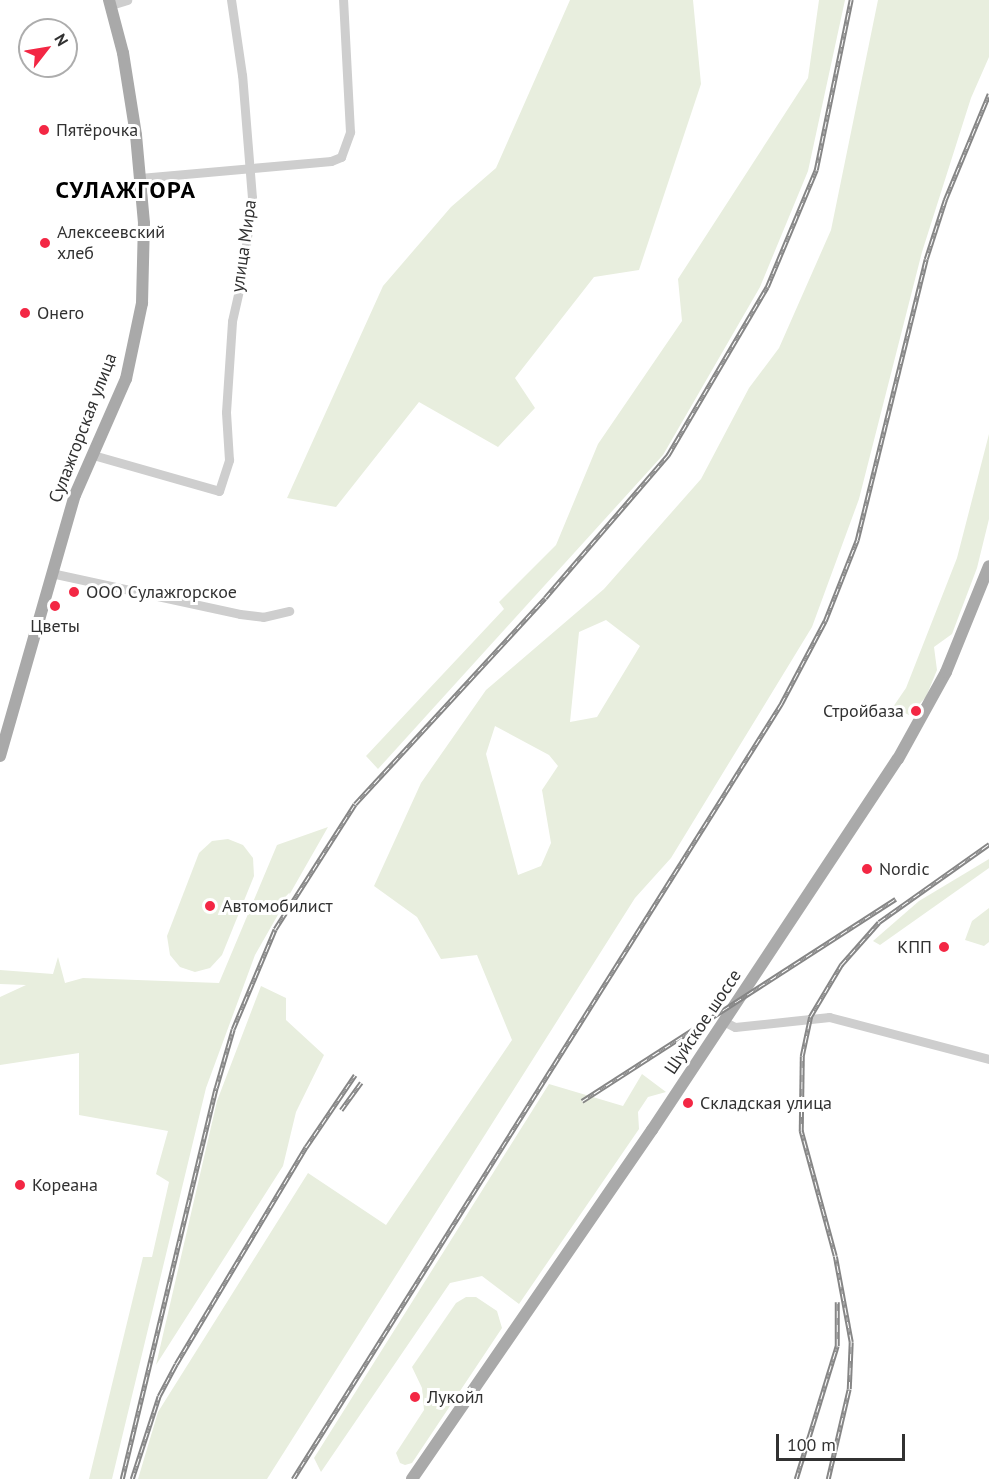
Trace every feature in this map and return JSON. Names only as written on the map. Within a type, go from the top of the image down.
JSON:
[{"type":"main road","name":"Сулажгорская улица","points":[[0,756],[75,495],[126,379],[142,303],[144,223],[140,178],[131,96],[110,3]]},
{"type":"main road","name":"Шуйское шоссе","points":[[412,1479],[725,1022],[914,732],[946,672],[989,566]]},
{"type":"street","points":[[110,3],[128,0]]},
{"type":"street","name":"улица Мира","points":[[93,454],[219,491],[231,444],[226,412],[232,321],[248,234],[252,198],[242,75],[231,0]]},
{"type":"street","points":[[140,178],[331,161],[341,157],[350,132],[343,0]]},
{"type":"street","points":[[51,573],[240,614],[263,617],[289,611]]},
{"type":"street","points":[[725,1022],[735,1027],[829,1017],[989,1059]]},
{"type":"green space","points":[[570,0],[693,0],[701,84],[639,270],[594,277],[515,378],[535,408],[498,447],[419,402],[336,507],[287,498],[383,286],[451,207],[496,168]]},
{"type":"green space","points":[[819,0],[845,0],[808,171],[760,287],[663,455],[378,769],[366,756],[504,609],[499,602],[556,545],[598,444],[682,321],[678,279],[808,78]]},
{"type":"green space","points":[[878,0],[989,0],[989,57],[971,98],[922,252],[859,499],[812,627],[671,858],[635,898],[267,1479],[138,1479],[158,1412],[308,1173],[386,1225],[512,1040],[477,955],[441,959],[417,917],[374,886],[421,783],[486,690],[604,589],[701,479],[749,388],[779,348],[831,230]],"holes":[[[606,620],[640,646],[597,717],[570,722],[579,632]],[[495,726],[549,755],[558,766],[542,790],[551,843],[541,866],[518,875],[486,754]]]},
{"type":"green space","points":[[989,434],[989,519],[977,568],[952,634],[934,647],[937,670],[926,697],[909,715],[893,707],[906,688],[957,558]]},
{"type":"green space","points":[[328,827],[255,955],[206,1088],[112,1479],[89,1479],[143,1257],[152,1257],[169,1182],[156,1174],[168,1131],[79,1115],[79,1053],[0,1065],[0,997],[26,985],[0,984],[0,970],[53,974],[58,957],[65,983],[83,978],[219,983],[277,845]]},
{"type":"green space","name":"Автомобилист","points":[[228,839],[243,845],[253,858],[254,876],[222,955],[210,968],[195,972],[180,967],[170,955],[167,936],[199,853],[212,841]]},
{"type":"green space","points":[[989,859],[989,868],[880,945],[873,941],[919,901]]},
{"type":"green space","points":[[989,908],[989,942],[984,946],[965,940],[972,921]]},
{"type":"green space","points":[[261,986],[286,998],[286,1020],[324,1055],[296,1112],[283,1166],[156,1365],[217,1101]]},
{"type":"green space","points":[[642,1074],[666,1092],[648,1097],[638,1112],[639,1129],[519,1304],[482,1276],[450,1283],[321,1472],[314,1458],[549,1084],[623,1106]]},
{"type":"green space","points":[[466,1297],[476,1297],[497,1311],[502,1328],[412,1463],[405,1465],[400,1463],[396,1453],[424,1410],[422,1388],[412,1367],[456,1303]]},
{"type":"railway","points":[[122,1479],[216,1088],[233,1029],[275,929],[355,804],[545,598],[668,455],[767,287],[816,170],[851,0]]},
{"type":"railway","points":[[293,1479],[781,704],[825,621],[857,540],[926,259],[945,200],[989,94]]},
{"type":"railway","points":[[828,1479],[849,1389],[851,1342],[835,1256],[801,1131],[802,1056],[810,1017],[841,965],[879,922],[989,844]]},
{"type":"railway","points":[[582,1101],[896,899]]},
{"type":"railway","points":[[132,1479],[159,1396],[176,1364],[306,1147],[355,1075]]},
{"type":"railway","points":[[341,1110],[361,1082]]},
{"type":"railway","points":[[796,1479],[837,1346],[837,1302]]},
{"type":"place","name":"Пятёрочка","points":[[44,130]]},
{"type":"place","name":"Алексеевский хлеб","points":[[45,243]]},
{"type":"place","name":"Онего","points":[[25,313]]},
{"type":"place","name":"ООО Сулажгорское","points":[[74,592]]},
{"type":"place","name":"Цветы","points":[[55,606]]},
{"type":"place","name":"Стройбаза","points":[[916,711]]},
{"type":"place","name":"Nordic","points":[[867,869]]},
{"type":"place","name":"Автомобилист","points":[[210,906]]},
{"type":"place","name":"КПП","points":[[944,947]]},
{"type":"place","name":"Складская улица","points":[[688,1103]]},
{"type":"place","name":"Кореана","points":[[20,1185]]},
{"type":"place","name":"Лукойл","points":[[415,1397]]},
{"type":"district","name":"СУЛАЖГОРА","points":[[126,190]]}]
